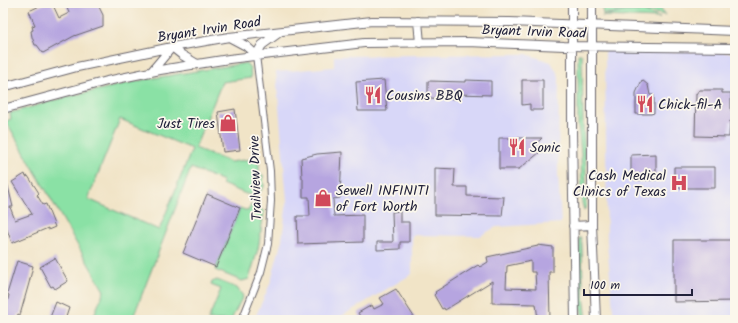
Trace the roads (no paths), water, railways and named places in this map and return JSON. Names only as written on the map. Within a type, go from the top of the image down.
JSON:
[{"type":"main road","points":[[572,3],[575,320]]},
{"type":"main road","points":[[592,3],[592,225],[596,320]]},
{"type":"main road","name":"Bryant Irvin Road","points":[[3,87],[77,67],[172,47],[229,37],[372,21],[510,22],[735,31]]},
{"type":"main road","points":[[418,22],[420,43]]},
{"type":"main road","points":[[229,37],[246,46],[256,55],[262,46],[281,31]]},
{"type":"main road","name":"Bryant Irvin Road","points":[[3,109],[107,81],[151,72],[256,55],[364,43],[468,42],[572,46],[735,48]]},
{"type":"main road","points":[[151,72],[172,47],[197,64]]},
{"type":"main road","points":[[573,226],[592,225]]},
{"type":"street","name":"Trailview Drive","points":[[242,320],[260,272],[268,244],[271,201],[270,170],[256,55]]},
{"type":"place","name":"Cousins BBQ","points":[[373,95]]},
{"type":"place","name":"Chick-fil-A","points":[[645,104]]},
{"type":"place","name":"Just Tires","points":[[228,123]]},
{"type":"place","name":"Sonic","points":[[517,147]]},
{"type":"place","name":"Cash Medical Clinics of Texas","points":[[679,183]]},
{"type":"place","name":"Sewell INFINITI of Fort Worth","points":[[323,198]]}]
